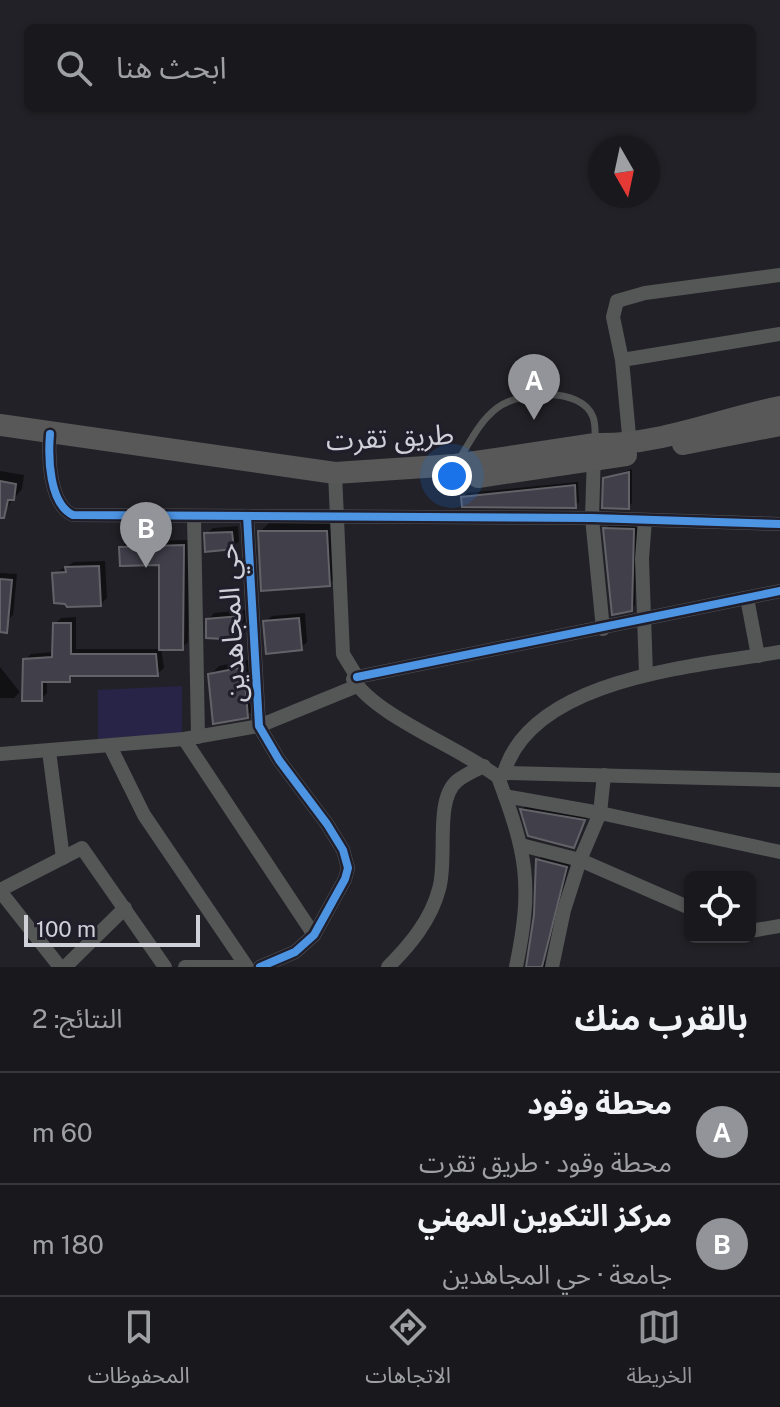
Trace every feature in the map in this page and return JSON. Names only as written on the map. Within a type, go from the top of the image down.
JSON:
[{"type":"main road","name":"طريق تقرت","points":[[594,452],[630,446],[730,417],[780,407]]},
{"type":"main road","name":"طريق تقرت","points":[[0,425],[50,441]]},
{"type":"main road","name":"طريق تقرت","points":[[0,441],[50,441],[335,480],[453,472],[780,425]]},
{"type":"street","points":[[630,446],[622,360],[613,317],[617,301],[645,293],[780,275]]},
{"type":"street","points":[[622,360],[780,334]]},
{"type":"street","points":[[50,441],[57,497],[64,511],[91,517],[592,518],[780,524]]},
{"type":"street","points":[[594,452],[592,518],[603,629]]},
{"type":"street","points":[[335,480],[343,654],[357,682],[393,713],[501,775],[780,780]]},
{"type":"street","points":[[194,516],[191,738],[314,935]]},
{"type":"street","name":"حي المجاهدين","points":[[247,516],[259,726],[357,682],[780,591]]},
{"type":"street","points":[[645,520],[642,559],[646,674]]},
{"type":"street","points":[[747,598],[758,656]]},
{"type":"street","points":[[516,967],[528,894],[521,845],[506,808],[501,775],[517,745],[556,713],[595,690],[646,674],[780,652]]},
{"type":"street","points":[[0,754],[191,738],[259,726],[347,860],[345,879],[314,935],[295,952],[260,967]]},
{"type":"street","points":[[110,746],[144,815],[247,967]]},
{"type":"street","points":[[49,751],[63,858]]},
{"type":"street","points":[[388,967],[418,934],[439,891],[444,866],[444,807],[450,788],[484,766]]},
{"type":"street","points":[[552,967],[564,910],[600,813],[604,775]]},
{"type":"street","points":[[505,796],[780,852]]},
{"type":"street","points":[[521,845],[580,860],[684,905]]},
{"type":"street","points":[[125,908],[62,967],[0,891],[78,848],[86,850],[165,967]]},
{"type":"street","points":[[756,930],[780,926]]},
{"type":"street","points":[[185,967],[238,967]]},
{"type":"lane","points":[[453,472],[483,420],[500,405],[533,393],[561,397],[587,408],[596,429],[594,452]]},
{"type":"shaded area","points":[[182,686],[182,733],[98,739],[98,690]]},
{"type":"building","points":[[629,472],[629,509],[602,508],[603,478]]},
{"type":"building","points":[[0,481],[16,484],[14,500],[8,500],[4,518],[0,518]]},
{"type":"building","points":[[575,485],[576,508],[462,507],[461,497]]},
{"type":"building","points":[[603,528],[634,529],[632,611],[612,615]]},
{"type":"building","points":[[258,531],[327,531],[330,586],[261,591]]},
{"type":"building","points":[[232,532],[234,549],[205,552],[204,533]]},
{"type":"building","points":[[184,545],[183,650],[159,650],[159,565],[120,566],[119,547]]},
{"type":"building","points":[[99,566],[101,606],[67,607],[54,603],[52,573],[66,572],[65,567]]},
{"type":"building","points":[[0,579],[12,580],[7,633],[0,632]]},
{"type":"building","points":[[240,616],[241,640],[206,638],[206,619]]},
{"type":"building","points":[[299,618],[302,650],[266,654],[263,621]]},
{"type":"building","points":[[53,623],[71,623],[71,654],[156,654],[158,676],[70,676],[70,682],[42,682],[42,701],[22,701],[23,659],[52,657]]},
{"type":"building","points":[[244,667],[248,718],[213,724],[208,674]]},
{"type":"building","points":[[520,809],[585,820],[574,848],[528,836]]},
{"type":"building","points":[[536,859],[567,867],[542,967],[526,967],[534,915]]},
{"type":"cycle path","points":[[50,434],[50,467],[55,491],[59,501],[73,515],[592,518],[780,524]]},
{"type":"cycle path","points":[[247,516],[259,726],[279,760],[327,824],[343,850],[348,868],[314,935],[295,952],[260,967]]},
{"type":"cycle path","points":[[357,677],[780,591]]},
{"type":"place","name":"محطة وقود","points":[[534,420]]},
{"type":"place","name":"مركز التكوين المهني","points":[[146,568]]}]
